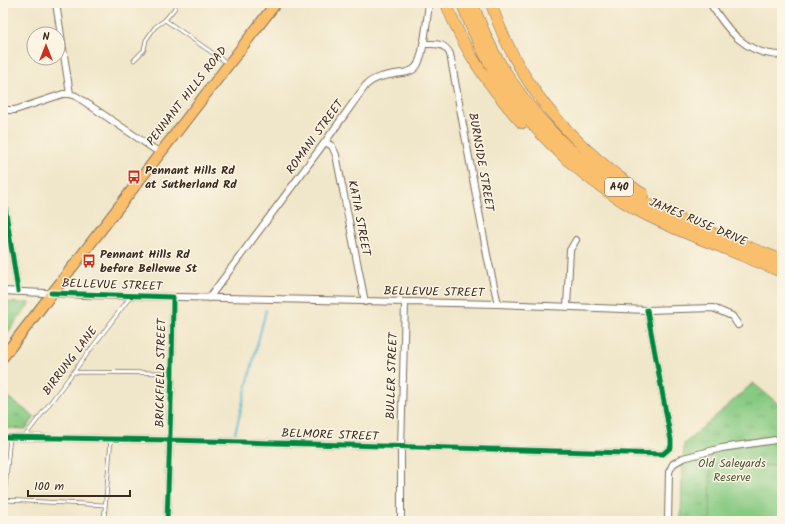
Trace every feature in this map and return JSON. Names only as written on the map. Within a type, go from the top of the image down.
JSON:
[{"type":"highway","points":[[446,3],[474,63],[500,98],[535,138],[556,158],[600,186]]},
{"type":"highway","name":"JAMES RUSE DRIVE","points":[[462,3],[474,34],[508,93],[522,113],[559,153],[600,186],[637,210],[658,221],[782,272]]},
{"type":"highway","name":"JAMES RUSE DRIVE","points":[[472,3],[488,40],[508,74],[538,116],[560,140],[597,172],[640,200],[684,221],[782,260]]},
{"type":"highway","points":[[491,3],[502,32],[523,75],[536,95],[567,132],[624,180],[684,221]]},
{"type":"main road","name":"PENNANT HILLS ROAD","points":[[3,357],[276,3]]},
{"type":"street","points":[[56,3],[70,94]]},
{"type":"street","name":"ROMANI STREET","points":[[210,298],[366,85],[370,81],[378,78],[411,71],[419,63],[429,3]]},
{"type":"street","points":[[710,3],[730,30],[745,44],[764,53],[782,55]]},
{"type":"street","name":"BURNSIDE STREET","points":[[423,44],[439,44],[448,49],[450,54],[487,255],[498,304]]},
{"type":"street","points":[[3,110],[15,110],[64,94],[70,94],[160,152]]},
{"type":"street","name":"KATIA STREET","points":[[325,142],[332,146],[336,155],[365,302]]},
{"type":"street","points":[[3,193],[6,230],[18,291]]},
{"type":"street","points":[[567,306],[570,250],[576,240]]},
{"type":"street","name":"BELLEVUE STREET","points":[[3,291],[131,296],[567,306],[648,310],[713,308],[732,316],[738,325]]},
{"type":"street","name":"BRICKFIELD STREET","points":[[167,521],[173,297]]},
{"type":"street","name":"BULLER STREET","points":[[401,521],[401,448],[405,303]]},
{"type":"street","name":"BELMORE STREET","points":[[3,437],[170,440],[401,448],[663,454],[671,447],[671,440],[648,310]]},
{"type":"street","points":[[668,521],[669,472],[673,464],[683,458],[722,448],[782,439]]},
{"type":"lane","points":[[134,60],[144,50],[146,40],[155,27],[165,20],[176,8],[175,3]]},
{"type":"lane","points":[[165,20],[228,64]]},
{"type":"lane","name":"BIRRUNG LANE","points":[[24,437],[131,296]]},
{"type":"lane","points":[[74,372],[172,373]]},
{"type":"lane","points":[[3,510],[10,437]]},
{"type":"lane","points":[[104,521],[111,440]]},
{"type":"lane","points":[[5,500],[105,505]]},
{"type":"green space","points":[[3,302],[30,303],[3,339]]},
{"type":"green space","name":"Old Saleyards Reserve","points":[[753,383],[782,407],[782,521],[681,521],[684,444]]},
{"type":"green space","points":[[3,394],[35,417],[26,429],[3,428]]},
{"type":"green space","points":[[711,464],[782,466],[782,521],[710,521]]},
{"type":"waterway","points":[[235,433],[266,310]]},
{"type":"cycle path","points":[[3,193],[18,291]]},
{"type":"cycle path","points":[[51,293],[173,297],[167,521]]},
{"type":"cycle path","points":[[3,437],[170,440],[663,454],[671,447],[671,440],[647,310]]},
{"type":"place","name":"Pennant Hills Rd at Sutherland Rd","points":[[134,177]]},
{"type":"place","name":"Pennant Hills Rd before Bellevue St","points":[[89,261]]}]
